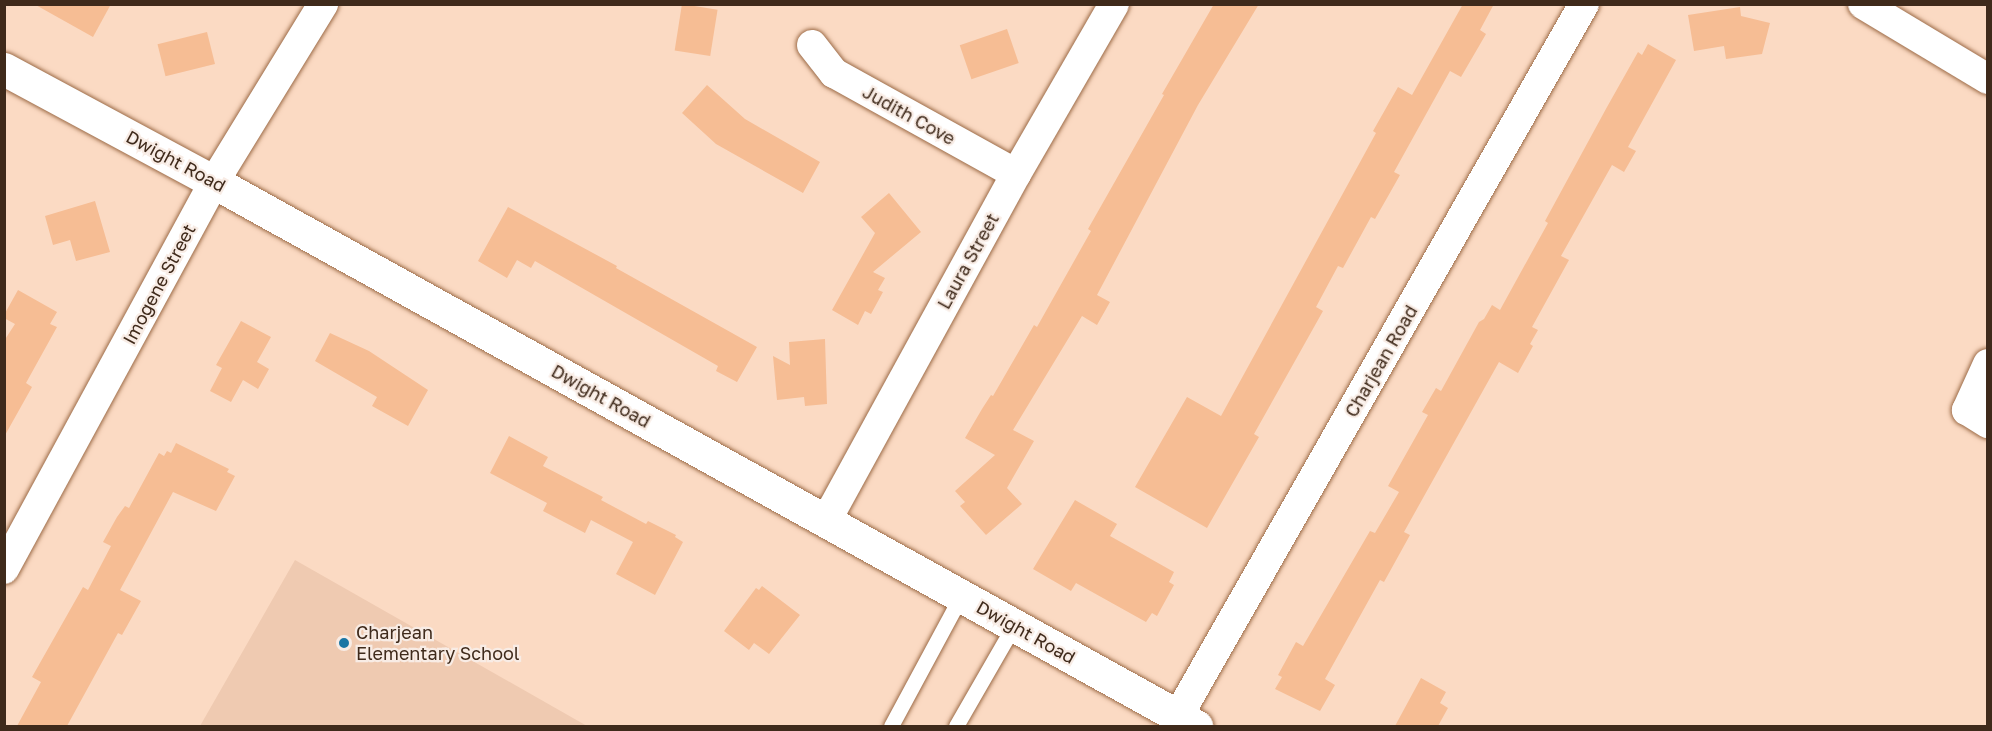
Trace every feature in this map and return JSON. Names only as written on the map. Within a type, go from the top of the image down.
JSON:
[{"type":"street","name":"Imogene Street","points":[[4,569],[214,182],[323,4]]},
{"type":"street","name":"Laura Street","points":[[826,521],[1016,174],[1114,4]]},
{"type":"street","name":"Charjean Road","points":[[1187,722],[1584,4]]},
{"type":"street","points":[[1863,4],[1988,79]]},
{"type":"street","name":"Judith Cove","points":[[812,45],[834,73],[1016,174]]},
{"type":"street","name":"Dwight Road","points":[[4,69],[214,182],[1187,722]]},
{"type":"street","points":[[1977,417],[1988,364]]},
{"type":"lane","points":[[891,726],[961,596]]},
{"type":"lane","points":[[956,726],[1014,625]]},
{"type":"shaded area","name":"Charjean Elementary School","points":[[295,560],[587,726],[200,726]]},
{"type":"building","points":[[34,4],[111,4],[93,37]]},
{"type":"building","points":[[682,4],[718,10],[710,56],[675,50]]},
{"type":"building","points":[[1214,4],[1259,4],[1198,105],[1097,295],[1110,302],[1097,325],[1082,316],[1013,430],[1034,441],[1007,488],[1022,504],[986,535],[960,506],[965,502],[955,491],[995,455],[965,438],[991,395],[993,396],[1034,325],[1037,327],[1091,231],[1088,229]]},
{"type":"building","points":[[1463,4],[1494,4],[1480,30],[1486,34],[1461,77],[1450,71],[1394,172],[1400,175],[1375,219],[1371,217],[1343,268],[1338,266],[1316,307],[1323,311],[1254,434],[1259,437],[1207,528],[1135,487],[1187,397],[1221,416],[1376,133],[1373,131],[1398,87],[1412,95]]},
{"type":"building","points":[[1740,7],[1741,16],[1770,23],[1762,54],[1726,59],[1724,46],[1694,51],[1688,15]]},
{"type":"building","points":[[1007,29],[1019,63],[971,79],[960,45]]},
{"type":"building","points":[[207,32],[215,64],[165,76],[158,44]]},
{"type":"building","points":[[1648,44],[1676,60],[1628,147],[1636,151],[1624,172],[1612,165],[1561,256],[1569,260],[1532,327],[1538,330],[1530,344],[1533,346],[1518,373],[1499,362],[1404,532],[1410,535],[1384,582],[1380,580],[1325,679],[1335,685],[1320,711],[1275,689],[1282,677],[1278,675],[1296,642],[1303,646],[1370,531],[1375,533],[1399,492],[1388,486],[1428,415],[1422,412],[1436,388],[1441,391],[1479,322],[1484,319],[1492,305],[1500,310],[1548,223],[1545,221],[1607,107],[1638,52],[1642,55]]},
{"type":"building","points":[[707,85],[745,119],[820,162],[803,193],[716,144],[682,113]]},
{"type":"building","points":[[889,193],[921,232],[873,272],[885,278],[878,290],[883,292],[871,314],[865,311],[858,325],[832,310],[875,233],[861,217]]},
{"type":"building","points":[[95,201],[110,252],[76,261],[70,240],[53,245],[45,216]]},
{"type":"building","points":[[508,207],[617,266],[616,268],[757,347],[737,382],[716,371],[718,366],[535,261],[531,268],[517,260],[507,278],[478,261]]},
{"type":"building","points":[[18,290],[57,312],[50,324],[57,327],[26,383],[32,387],[4,437],[4,341],[15,324],[4,318],[4,315]]},
{"type":"building","points":[[241,321],[271,337],[257,362],[269,369],[258,389],[243,380],[231,402],[210,391],[222,368],[216,365]]},
{"type":"building","points":[[330,333],[369,351],[428,390],[408,426],[372,406],[377,397],[315,361]]},
{"type":"building","points":[[825,339],[827,404],[805,406],[804,397],[777,400],[773,356],[790,365],[789,342]]},
{"type":"building","points":[[509,436],[548,457],[543,466],[603,497],[601,500],[646,524],[648,521],[676,535],[675,537],[683,542],[655,595],[616,574],[633,542],[591,520],[585,533],[543,511],[547,503],[490,473]]},
{"type":"building","points":[[176,443],[229,469],[227,472],[235,476],[216,511],[173,492],[120,590],[141,601],[122,635],[118,633],[67,726],[17,726],[41,682],[32,677],[83,587],[88,590],[111,546],[103,542],[117,517],[125,506],[129,508],[159,453],[164,456],[167,451],[171,453]]},
{"type":"building","points":[[1075,500],[1117,524],[1110,536],[1174,572],[1169,582],[1174,585],[1157,616],[1152,613],[1146,622],[1076,583],[1071,591],[1033,569]]},
{"type":"building","points":[[762,586],[800,615],[769,654],[754,643],[749,650],[724,631],[756,588],[759,590]]},
{"type":"building","points":[[1421,678],[1446,692],[1440,703],[1448,708],[1438,726],[1395,726]]},
{"type":"place","name":"Charjean Elementary School","points":[[344,643]]}]
